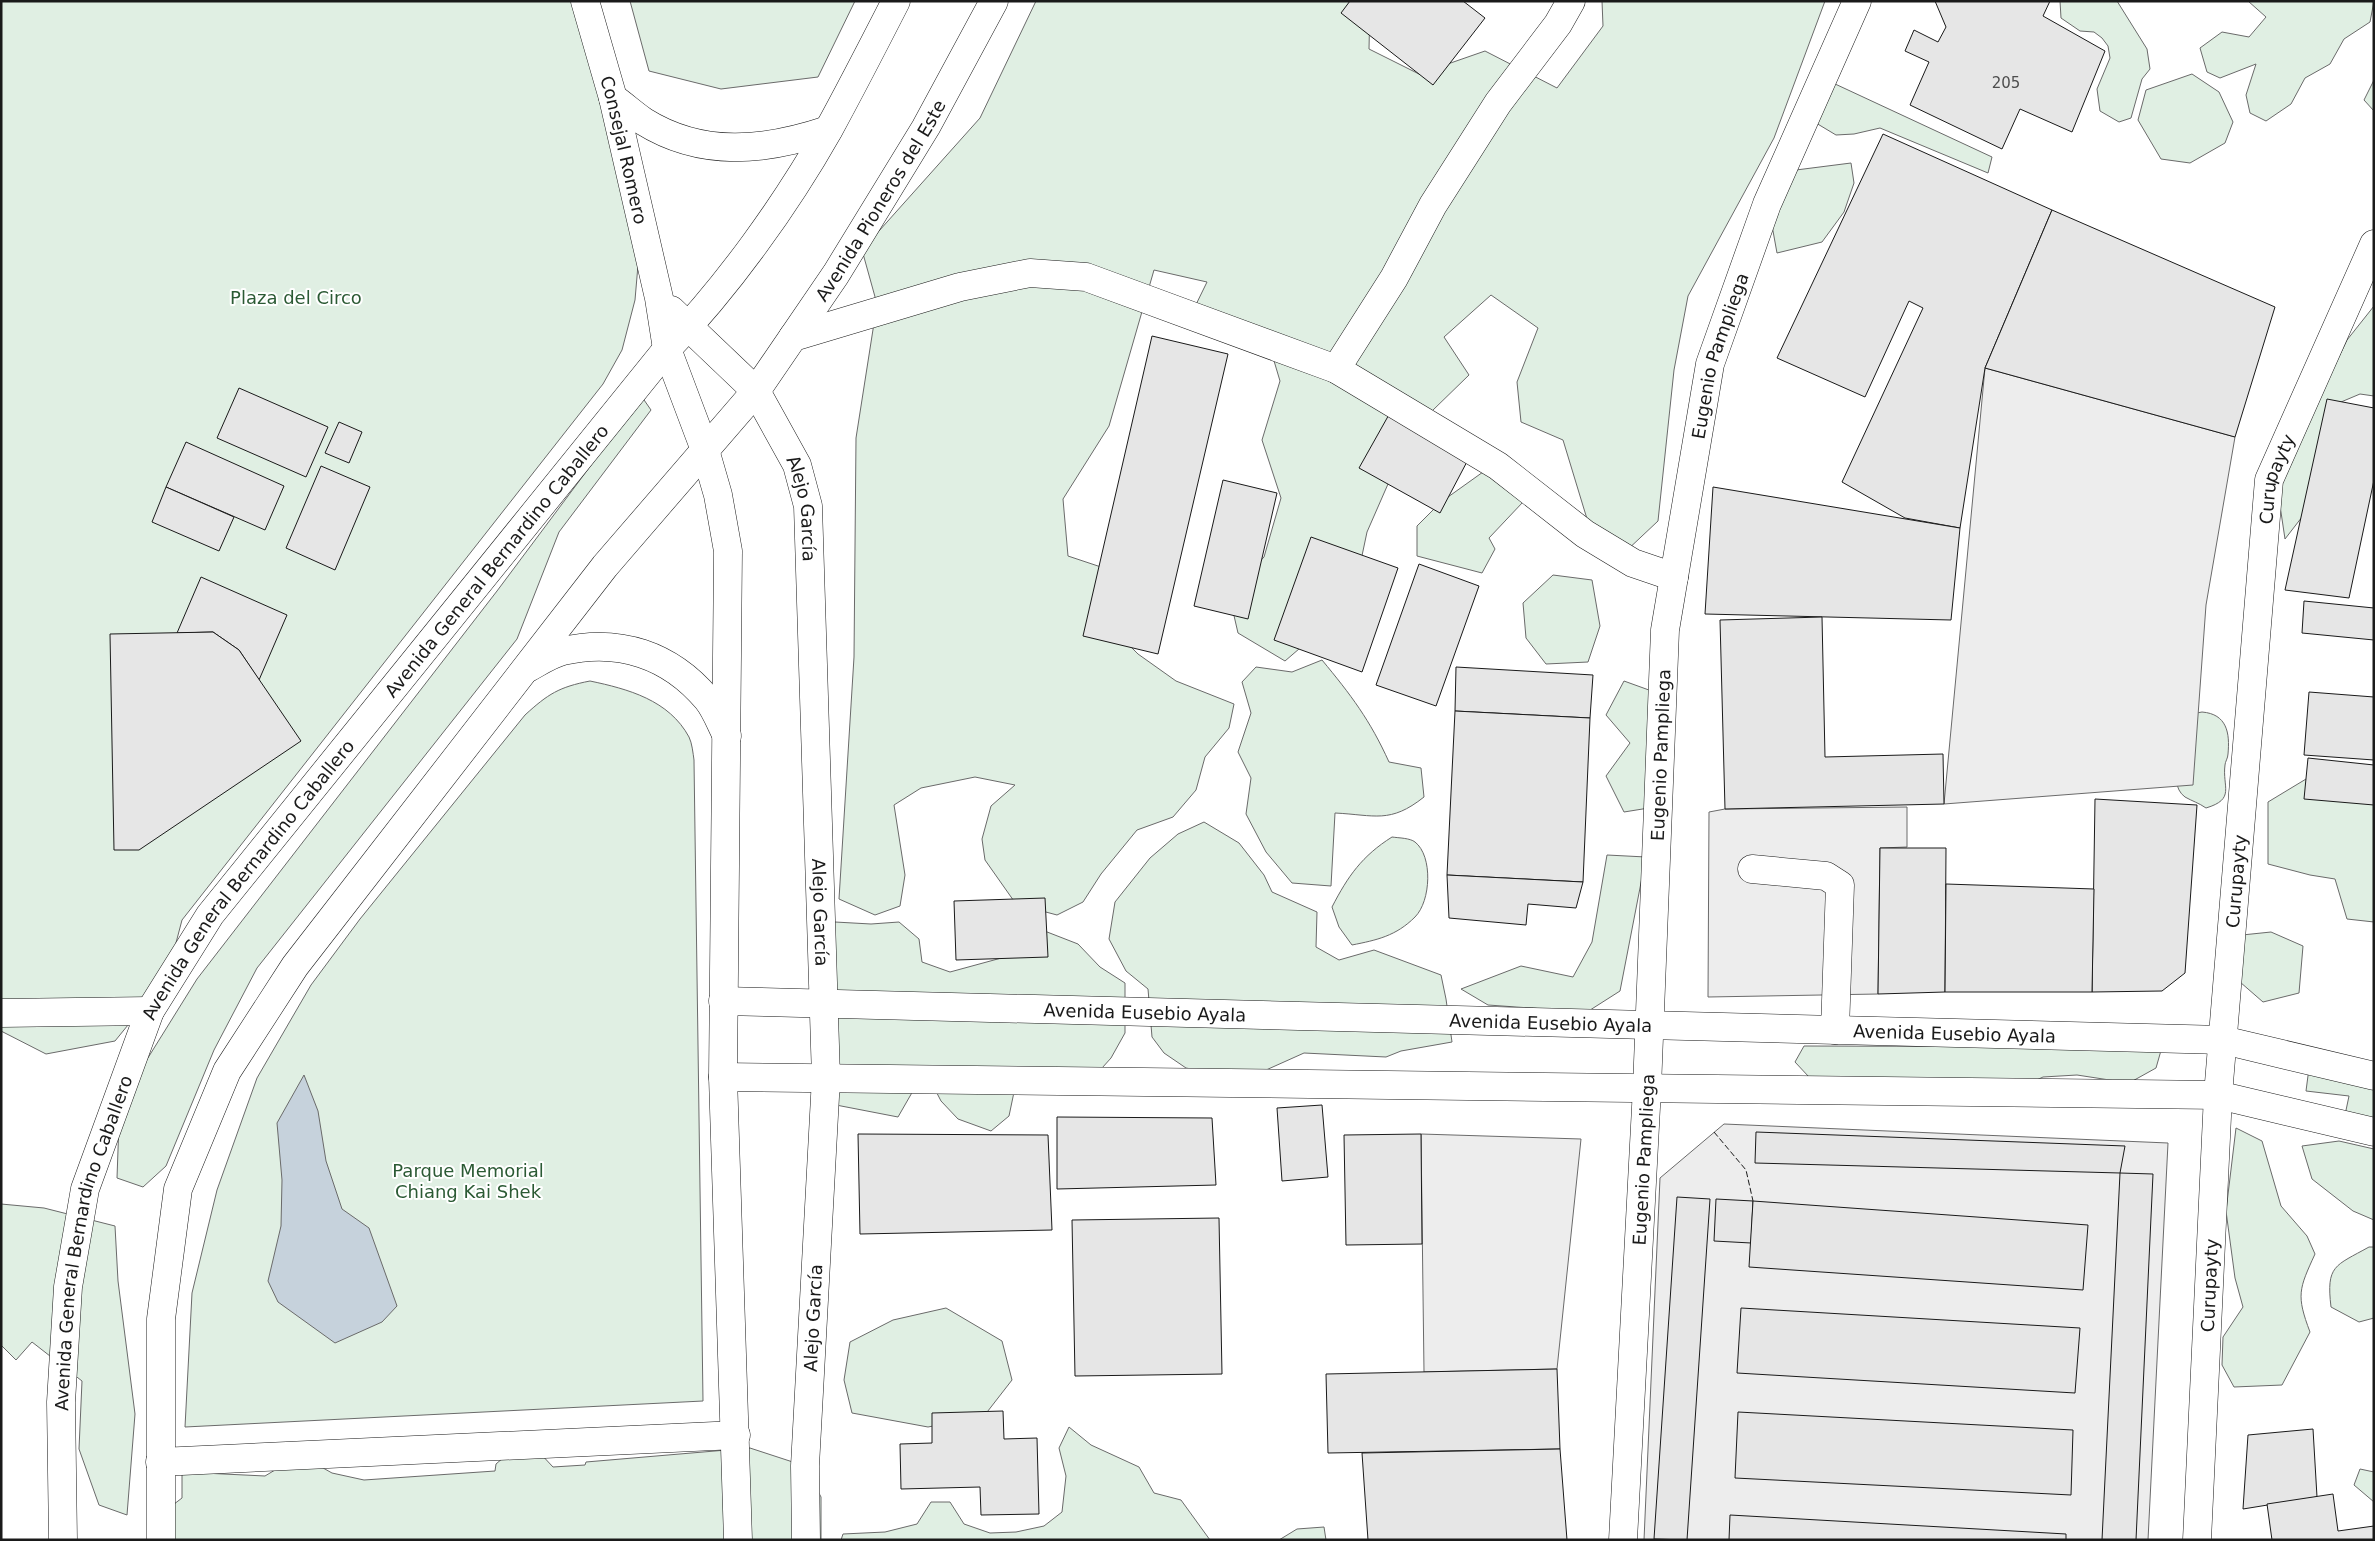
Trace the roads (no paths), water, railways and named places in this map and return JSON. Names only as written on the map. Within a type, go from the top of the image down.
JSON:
[{"type":"street","name":"Consejal Romero","points":[[585,1],[613,98],[659,298],[667,349]]},
{"type":"street","points":[[659,298],[688,328],[766,228],[828,130],[896,1]]},
{"type":"street","name":"Avenida Pioneros del Este","points":[[756,391],[836,274],[926,126],[994,1]]},
{"type":"street","points":[[1336,369],[1394,278],[1433,205],[1498,103],[1558,24],[1571,1]]},
{"type":"street","name":"Eugenio Pampliega","points":[[1623,1540],[1647,1088],[1665,630],[1710,364],[1766,204],[1857,1]]},
{"type":"street","points":[[613,98],[644,121],[680,138],[717,147],[757,148],[795,141],[828,130]]},
{"type":"street","name":"Curupayty","points":[[2197,1540],[2218,1095],[2269,480],[2374,244]]},
{"type":"street","points":[[793,336],[960,287],[1030,273],[1086,277],[1336,369],[1498,466],[1586,534],[1633,563],[1674,578]]},
{"type":"street","name":"Avenida General Bernardino Caballero","points":[[63,1540],[62,1402],[68,1287],[85,1189],[150,1011],[210,914],[667,349],[688,328]]},
{"type":"street","name":"Alejo García","points":[[688,328],[756,391],[798,465],[808,506],[826,1078],[805,1466],[806,1540]]},
{"type":"street","points":[[667,349],[706,450],[718,495],[728,551],[723,1077],[738,1540]]},
{"type":"street","points":[[161,1540],[161,1319],[178,1189],[226,1071],[295,966],[605,566],[756,391]]},
{"type":"street","points":[[525,669],[562,652],[578,649],[602,646],[643,652],[679,671],[708,700],[727,736]]},
{"type":"street","points":[[1752,869],[1826,876],[1840,884],[1835,1030]]},
{"type":"street","name":"Avenida Eusebio Ayala","points":[[723,1001],[2223,1040],[2374,1076]]},
{"type":"street","points":[[1,1013],[150,1011]]},
{"type":"street","points":[[723,1077],[2218,1095],[2374,1132]]},
{"type":"street","points":[[160,1462],[736,1434]]},
{"type":"park label","name":"Plaza del Circo","points":[[296,297]]},
{"type":"park label","name":"Parque Memorial Chiang Kai Shek","points":[[468,1180]]}]
